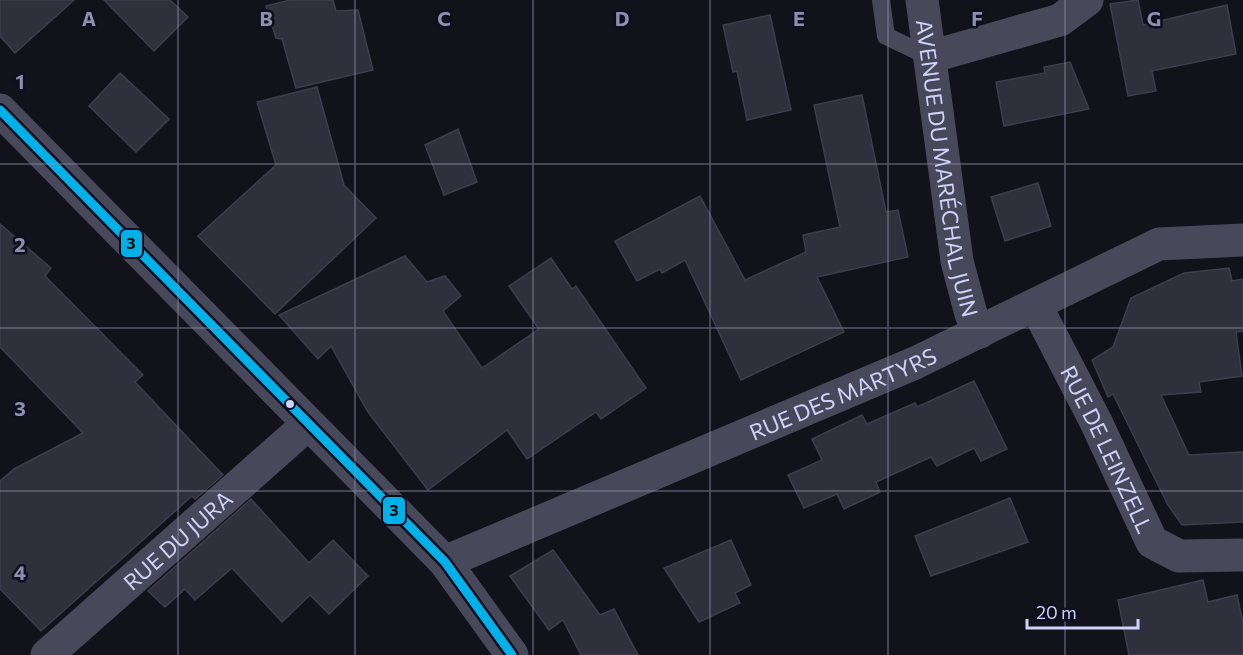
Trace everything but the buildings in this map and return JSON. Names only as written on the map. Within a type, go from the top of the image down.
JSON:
[{"type":"street","name":"AVENUE DU MARÉCHAL JUIN","points":[[922,0],[957,261],[971,314],[980,332]]},
{"type":"street","points":[[930,57],[1060,20],[1087,0]]},
{"type":"street","points":[[0,110],[307,425],[445,562],[512,655]]},
{"type":"street","name":"RUE DES MARTYRS","points":[[445,562],[739,440],[1036,306],[1159,244],[1243,240]]},
{"type":"street","name":"RUE DE LEINZELL","points":[[1036,306],[1096,422],[1152,542],[1179,556],[1243,555]]},
{"type":"street","name":"RUE DU JURA","points":[[47,655],[307,425]]},
{"type":"lane","points":[[881,0],[886,36],[930,57]]},
{"type":"transit line","name":"3","points":[[0,110],[445,562],[512,655]]}]
